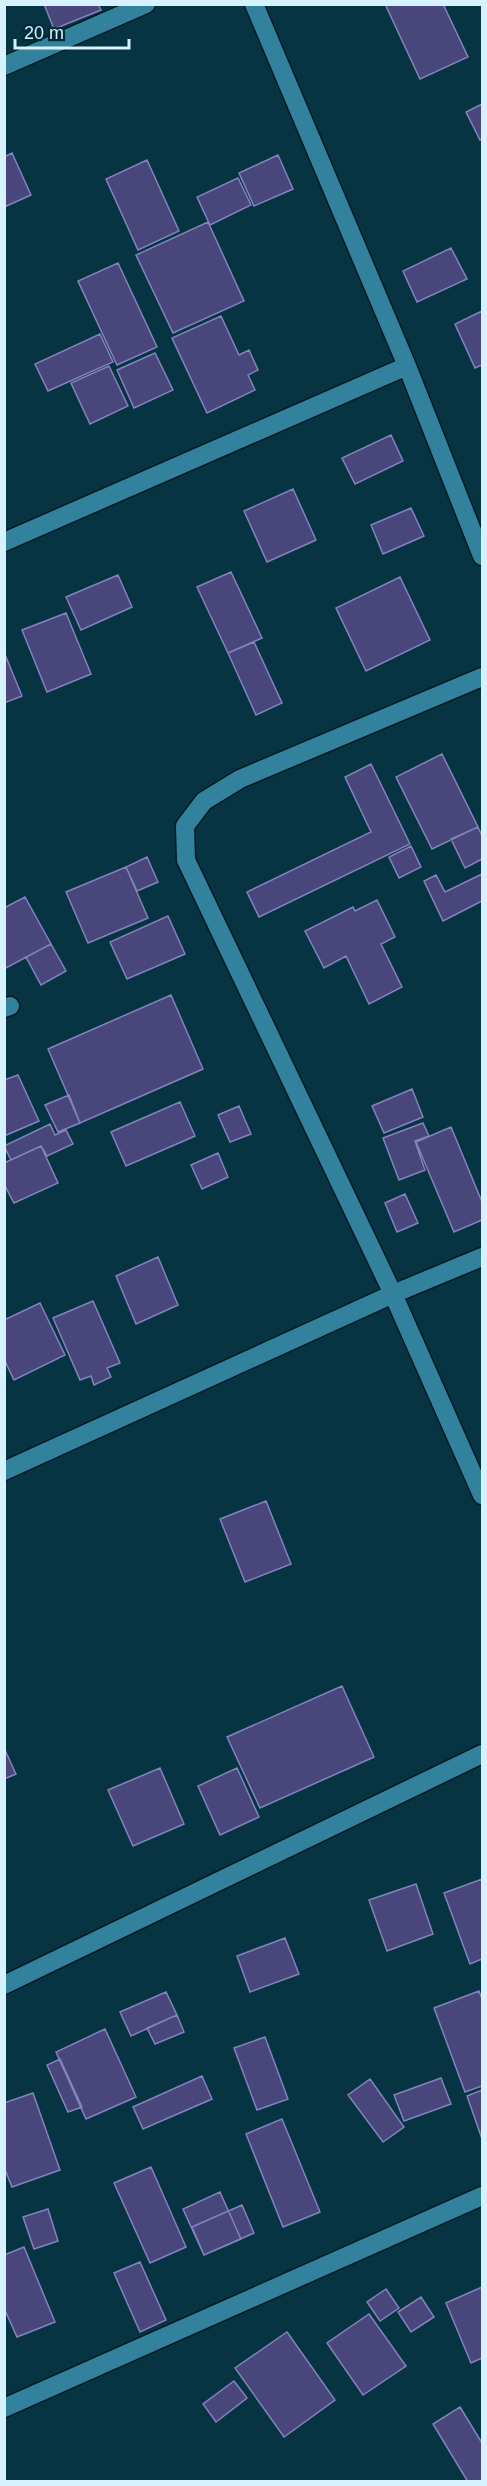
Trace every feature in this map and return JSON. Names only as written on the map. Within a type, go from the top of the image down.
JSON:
[{"type":"street","points":[[4,66],[146,4]]},
{"type":"street","points":[[254,4],[407,366],[483,556]]},
{"type":"street","points":[[4,542],[407,366]]},
{"type":"street","points":[[483,677],[240,779],[204,801],[185,826],[186,860],[393,1294],[483,1495]]},
{"type":"street","points":[[4,1471],[393,1294],[483,1257]]},
{"type":"street","points":[[4,1985],[483,1754]]},
{"type":"street","points":[[4,2408],[483,2196]]},
{"type":"building","points":[[44,4],[98,4],[101,10],[54,29]]},
{"type":"building","points":[[390,4],[443,4],[468,57],[420,79],[386,6]]},
{"type":"building","points":[[482,104],[482,139],[480,140],[466,112]]},
{"type":"building","points":[[12,153],[31,195],[4,207],[4,157]]},
{"type":"building","points":[[278,155],[293,189],[254,206],[239,173]]},
{"type":"building","points":[[147,160],[179,231],[138,250],[106,179]]},
{"type":"building","points":[[238,178],[251,205],[210,225],[197,197]]},
{"type":"building","points":[[208,222],[244,301],[173,333],[136,255]]},
{"type":"building","points":[[451,248],[467,279],[417,302],[403,271]]},
{"type":"building","points":[[118,263],[157,347],[117,365],[78,281]]},
{"type":"building","points":[[482,311],[482,365],[475,368],[455,324]]},
{"type":"building","points":[[221,316],[239,355],[249,350],[258,370],[248,375],[255,390],[207,413],[172,338]]},
{"type":"building","points":[[100,334],[113,362],[48,391],[35,364]]},
{"type":"building","points":[[155,353],[173,390],[134,408],[117,370]]},
{"type":"building","points":[[109,366],[128,406],[90,424],[71,383]]},
{"type":"building","points":[[391,435],[403,461],[355,484],[342,458]]},
{"type":"building","points":[[293,489],[316,540],[267,562],[244,511]]},
{"type":"building","points":[[411,508],[424,536],[383,554],[371,525]]},
{"type":"building","points":[[231,572],[262,638],[228,653],[197,587]]},
{"type":"building","points":[[118,575],[132,607],[81,630],[66,597]]},
{"type":"building","points":[[400,577],[430,640],[366,671],[336,608]]},
{"type":"building","points":[[66,613],[91,674],[47,692],[22,630]]},
{"type":"building","points":[[254,642],[282,703],[256,715],[228,653]]},
{"type":"building","points":[[4,652],[22,696],[4,703]]},
{"type":"building","points":[[442,754],[478,827],[432,849],[396,777]]},
{"type":"building","points":[[371,764],[410,844],[259,917],[247,892],[371,832],[345,777]]},
{"type":"building","points":[[478,827],[482,836],[482,859],[465,868],[451,839]]},
{"type":"building","points":[[411,846],[421,867],[399,878],[389,857]]},
{"type":"building","points":[[147,857],[158,882],[137,891],[126,867]]},
{"type":"building","points":[[126,867],[148,918],[88,943],[66,892]]},
{"type":"building","points":[[482,874],[482,901],[443,921],[424,881],[436,875],[445,892]]},
{"type":"building","points":[[25,897],[51,944],[4,969],[4,908]]},
{"type":"building","points":[[377,900],[395,937],[381,944],[402,987],[369,1004],[346,956],[324,968],[305,931],[353,907],[355,911]]},
{"type":"building","points":[[168,916],[185,954],[127,979],[110,942]]},
{"type":"building","points":[[51,944],[66,971],[41,985],[26,957]]},
{"type":"building","points":[[171,995],[203,1069],[80,1123],[48,1049]]},
{"type":"building","points":[[18,1075],[39,1121],[4,1136],[4,1080]]},
{"type":"building","points":[[412,1089],[423,1117],[384,1133],[372,1106]]},
{"type":"building","points":[[69,1095],[80,1123],[58,1132],[45,1105]]},
{"type":"building","points":[[180,1102],[195,1136],[126,1166],[111,1132]]},
{"type":"building","points":[[239,1106],[251,1134],[230,1142],[218,1115]]},
{"type":"building","points":[[423,1123],[429,1136],[415,1141],[425,1170],[399,1180],[383,1138]]},
{"type":"building","points":[[50,1124],[55,1135],[66,1130],[73,1144],[47,1156],[41,1146],[11,1160],[4,1146]]},
{"type":"building","points":[[451,1127],[482,1202],[482,1220],[454,1232],[416,1142]]},
{"type":"building","points":[[41,1146],[58,1183],[14,1203],[4,1184],[4,1163]]},
{"type":"building","points":[[218,1153],[228,1177],[202,1189],[191,1165]]},
{"type":"building","points":[[405,1194],[418,1223],[397,1232],[385,1203]]},
{"type":"building","points":[[158,1257],[178,1305],[136,1324],[116,1276]]},
{"type":"building","points":[[93,1301],[120,1363],[107,1368],[111,1377],[94,1385],[91,1376],[80,1380],[53,1318]]},
{"type":"building","points":[[40,1303],[65,1355],[14,1380],[4,1359],[4,1320]]},
{"type":"building","points":[[266,1501],[291,1564],[245,1582],[220,1519]]},
{"type":"building","points":[[342,1686],[374,1757],[260,1808],[227,1737]]},
{"type":"building","points":[[4,1748],[16,1774],[4,1779]]},
{"type":"building","points":[[160,1768],[184,1824],[133,1846],[108,1790]]},
{"type":"building","points":[[237,1768],[259,1817],[220,1835],[198,1786]]},
{"type":"building","points":[[482,1879],[482,1959],[470,1964],[444,1893]]},
{"type":"building","points":[[416,1884],[433,1934],[387,1951],[369,1900]]},
{"type":"building","points":[[285,1938],[299,1974],[250,1992],[237,1956]]},
{"type":"building","points":[[479,1991],[482,1999],[482,2086],[465,2092],[434,2008]]},
{"type":"building","points":[[166,1992],[177,2015],[131,2036],[120,2012]]},
{"type":"building","points":[[177,2015],[184,2032],[155,2044],[147,2028]]},
{"type":"building","points":[[105,2029],[136,2097],[86,2119],[56,2052]]},
{"type":"building","points":[[265,2037],[288,2099],[257,2110],[234,2048]]},
{"type":"building","points":[[60,2059],[82,2107],[68,2112],[47,2065]]},
{"type":"building","points":[[202,2076],[212,2099],[143,2129],[133,2107]]},
{"type":"building","points":[[441,2078],[451,2104],[404,2121],[394,2095]]},
{"type":"building","points":[[370,2079],[404,2127],[383,2142],[348,2095]]},
{"type":"building","points":[[482,2090],[482,2139],[467,2096]]},
{"type":"building","points":[[33,2093],[60,2170],[12,2187],[4,2167],[4,2103]]},
{"type":"building","points":[[282,2119],[320,2212],[283,2227],[246,2134]]},
{"type":"building","points":[[151,2167],[186,2247],[150,2263],[114,2183]]},
{"type":"building","points":[[220,2192],[241,2239],[204,2255],[183,2209]]},
{"type":"building","points":[[242,2205],[254,2233],[204,2255],[192,2227]]},
{"type":"building","points":[[48,2209],[58,2241],[34,2249],[23,2217]]},
{"type":"building","points":[[24,2247],[55,2322],[17,2337],[4,2308],[4,2255]]},
{"type":"building","points":[[140,2262],[166,2320],[140,2332],[114,2273]]},
{"type":"building","points":[[482,2287],[482,2358],[471,2363],[446,2303]]},
{"type":"building","points":[[386,2289],[399,2308],[380,2321],[367,2302]]},
{"type":"building","points":[[421,2297],[434,2317],[411,2332],[398,2312]]},
{"type":"building","points":[[369,2314],[406,2366],[363,2395],[327,2343]]},
{"type":"building","points":[[287,2332],[335,2400],[284,2437],[235,2368]]},
{"type":"building","points":[[234,2381],[247,2398],[216,2422],[203,2404]]},
{"type":"building","points":[[460,2407],[482,2443],[482,2482],[468,2482],[433,2424]]}]
